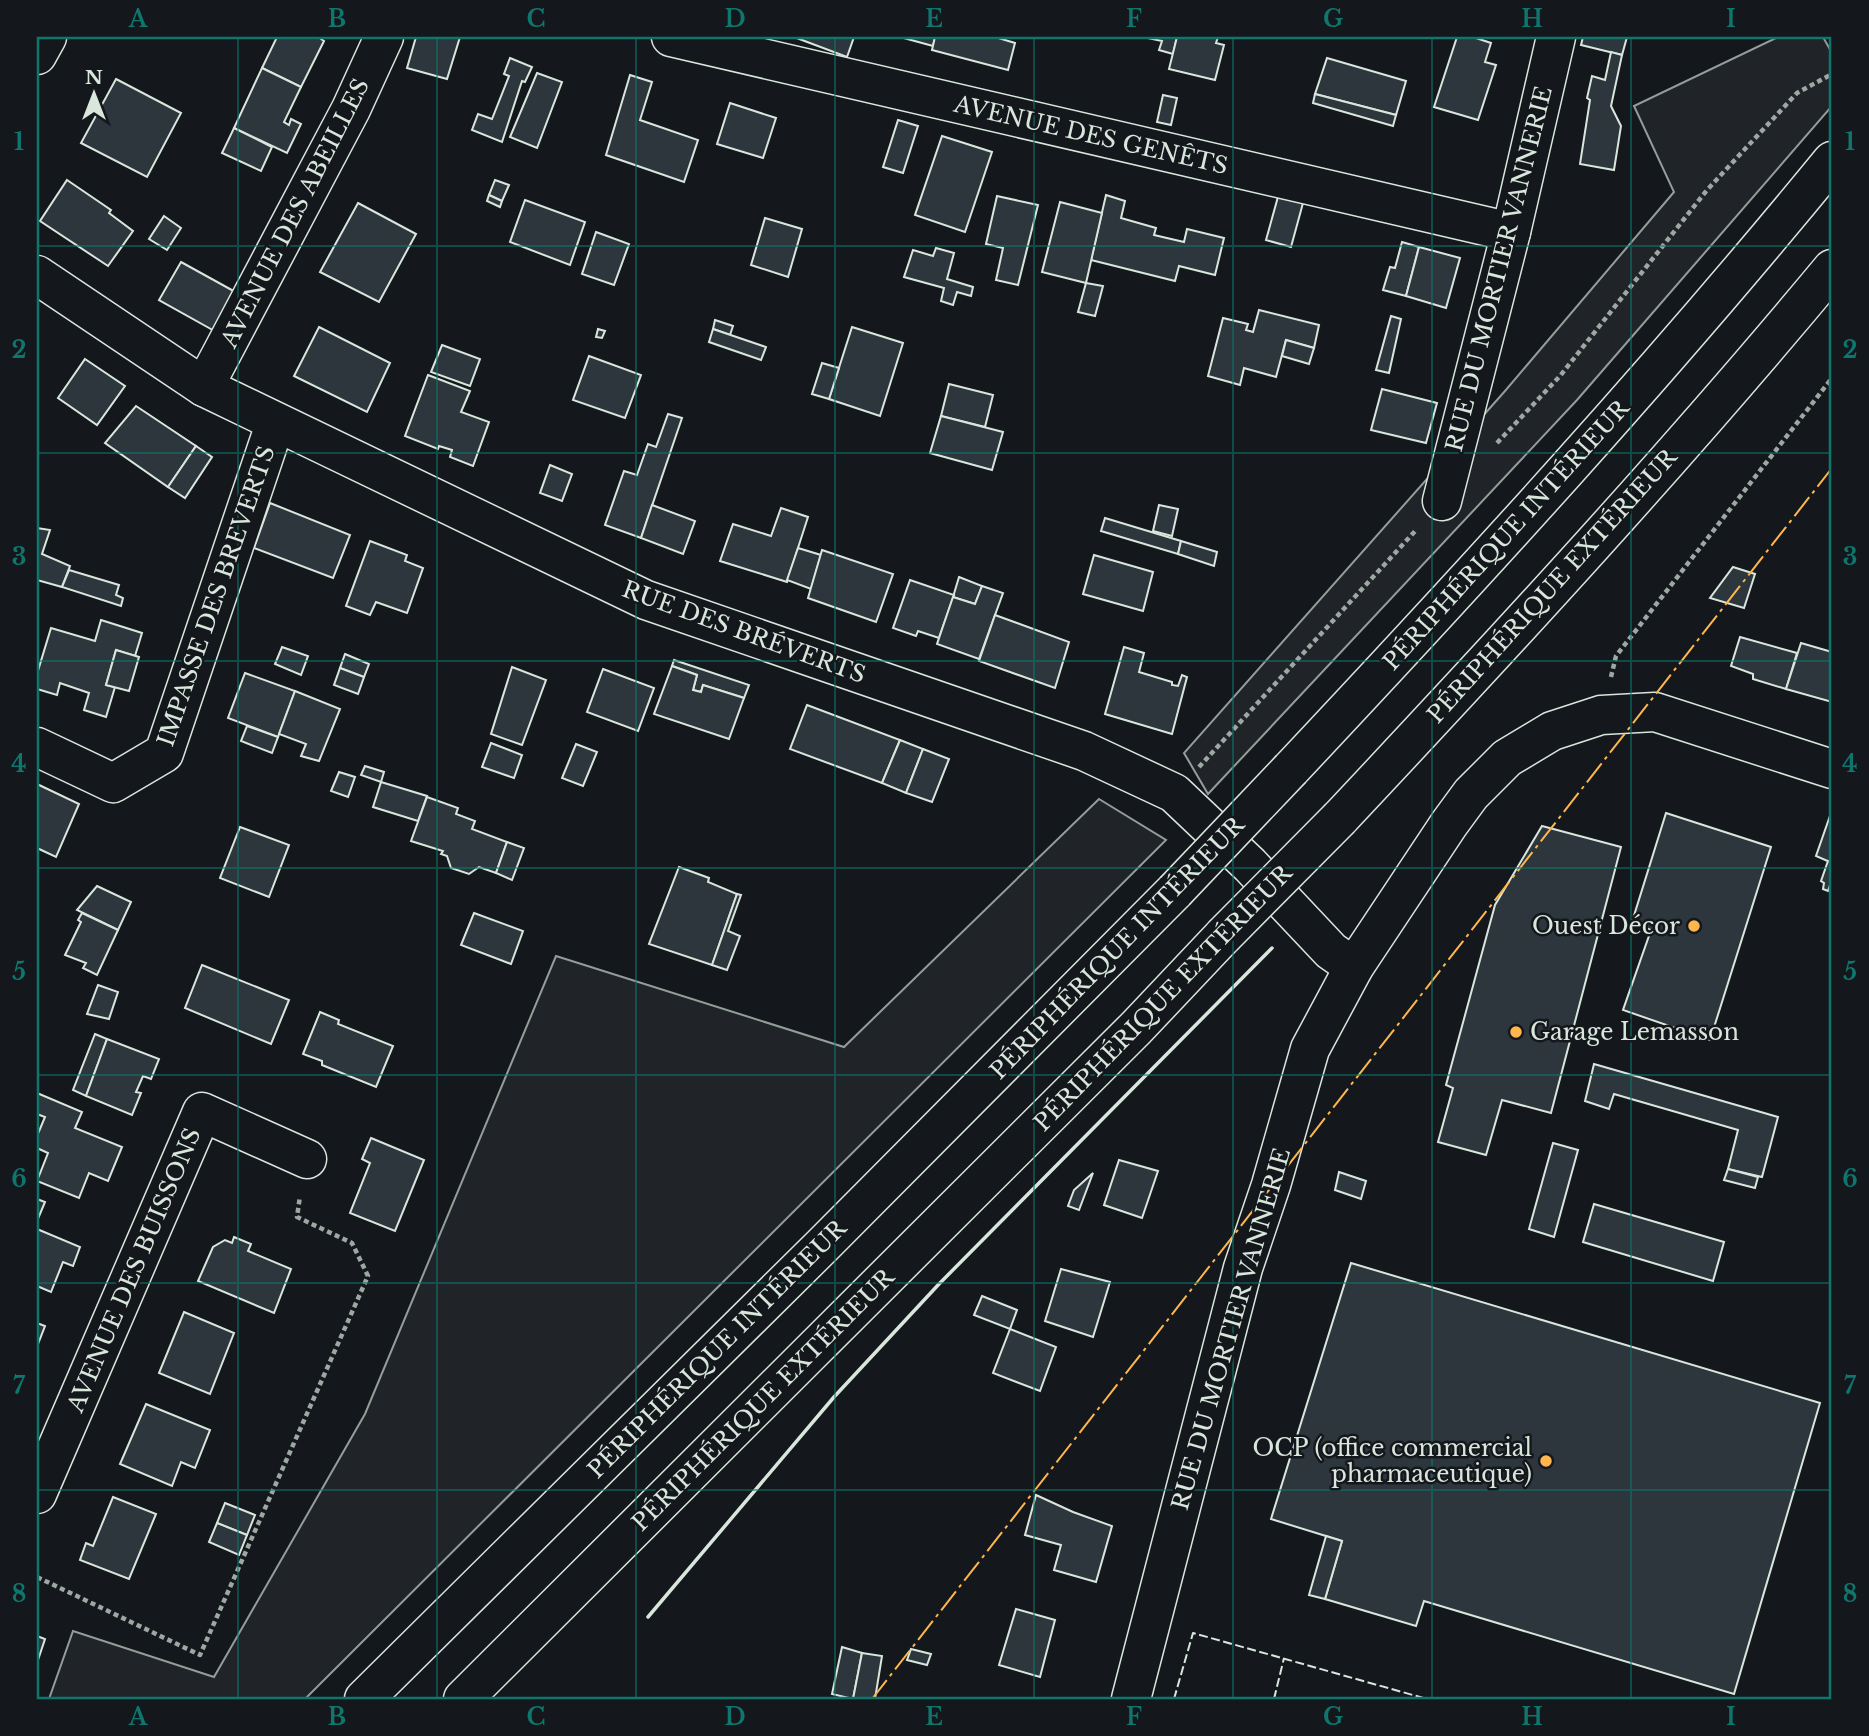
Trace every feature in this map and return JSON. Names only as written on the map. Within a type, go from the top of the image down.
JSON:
[{"type":"main road","points":[[37,55],[47,37]]},
{"type":"main road","name":"AVENUE DES ABEILLES","points":[[204,387],[351,109],[384,37]]},
{"type":"main road","name":"AVENUE DES GENÊTS","points":[[671,37],[1511,232]]},
{"type":"main road","name":"RUE DU MORTIER VANNERIE","points":[[1442,501],[1511,232],[1556,37]]},
{"type":"main road","name":"PÉRIPHÉRIQUE INTÉRIEUR","points":[[364,1699],[870,1198],[1175,891],[1483,564],[1769,237],[1832,161]]},
{"type":"main road","name":"PÉRIPHÉRIQUE EXTÉRIEUR","points":[[463,1699],[1126,1038],[1339,818],[1493,655],[1829,273]]},
{"type":"main road","name":"RUE DES BRÉVERTS","points":[[37,275],[204,387],[275,424],[646,600],[1084,751],[1174,793],[1250,865],[1331,951],[1354,967]]},
{"type":"main road","name":"IMPASSE DES BREVERTS","points":[[37,747],[113,783],[164,753],[275,424]]},
{"type":"main road","name":"RUE DU MORTIER VANNERIE","points":[[1131,1699],[1243,1268],[1271,1185],[1310,1049],[1354,967],[1448,824],[1471,794],[1507,758],[1552,731],[1601,715],[1655,712],[1832,769]]},
{"type":"main road","name":"AVENUE DES BUISSONS","points":[[37,1494],[202,1112],[307,1159]]},
{"type":"path","points":[[1497,443],[1560,376],[1707,190],[1797,93],[1832,74]]},
{"type":"path","points":[[1601,715],[1616,656],[1832,378]]},
{"type":"path","points":[[1174,793],[1442,501]]},
{"type":"path","points":[[37,1577],[200,1655],[368,1276],[352,1244],[297,1217],[307,1159]]},
{"type":"shaded area","points":[[1778,37],[1823,37],[1832,53],[1832,106],[1577,400],[1208,794],[1184,753],[1505,391],[1674,192],[1634,106]]},
{"type":"shaded area","points":[[1099,799],[1166,840],[305,1699],[49,1699],[73,1631],[214,1677],[365,1414],[556,956],[844,1047]]},
{"type":"building","points":[[277,37],[322,37],[324,41],[301,87],[262,68]]},
{"type":"building","points":[[416,37],[460,37],[447,79],[407,68]]},
{"type":"building","points":[[794,37],[854,37],[847,57]]},
{"type":"building","points":[[900,37],[935,37],[933,46]]},
{"type":"building","points":[[935,37],[995,37],[1015,43],[1008,70],[932,50]]},
{"type":"building","points":[[1143,37],[1177,37],[1173,54],[1159,50],[1162,41]]},
{"type":"building","points":[[1177,37],[1218,37],[1216,43],[1224,45],[1215,80],[1169,69]]},
{"type":"building","points":[[1457,37],[1473,37],[1491,43],[1485,62],[1496,65],[1478,120],[1434,107]]},
{"type":"building","points":[[1583,37],[1627,37],[1622,55],[1581,45]]},
{"type":"building","points":[[1611,52],[1622,55],[1611,106],[1621,126],[1614,170],[1580,164],[1592,76],[1605,80]]},
{"type":"building","points":[[510,58],[532,67],[525,82],[522,81],[502,142],[472,130],[478,114],[492,119],[509,76],[504,74]]},
{"type":"building","points":[[1327,58],[1406,81],[1396,115],[1315,94]]},
{"type":"building","points":[[262,68],[301,87],[284,122],[289,125],[291,119],[301,124],[287,153],[234,128]]},
{"type":"building","points":[[537,73],[562,82],[537,148],[510,137]]},
{"type":"building","points":[[630,75],[652,82],[640,120],[698,140],[684,182],[606,155]]},
{"type":"building","points":[[116,79],[181,113],[147,177],[81,143]]},
{"type":"building","points":[[1315,94],[1396,115],[1393,126],[1313,103]]},
{"type":"building","points":[[1163,95],[1177,98],[1171,125],[1157,122]]},
{"type":"building","points":[[730,103],[776,118],[763,158],[717,144]]},
{"type":"building","points":[[898,120],[918,126],[903,173],[883,167]]},
{"type":"building","points":[[234,128],[272,147],[261,171],[222,153]]},
{"type":"building","points":[[942,136],[992,152],[965,232],[915,215]]},
{"type":"building","points":[[67,180],[111,210],[109,213],[133,231],[108,266],[40,221]]},
{"type":"building","points":[[495,180],[509,185],[502,201],[489,195]]},
{"type":"building","points":[[1281,186],[1306,192],[1291,247],[1266,240]]},
{"type":"building","points":[[489,195],[502,201],[500,207],[487,201]]},
{"type":"building","points":[[1106,195],[1125,201],[1121,218],[1156,228],[1154,235],[1184,242],[1187,229],[1224,238],[1215,275],[1179,266],[1175,281],[1091,260]]},
{"type":"building","points":[[997,196],[1038,205],[1018,285],[996,280],[1003,248],[986,244]]},
{"type":"building","points":[[525,200],[585,222],[570,265],[510,242]]},
{"type":"building","points":[[1060,202],[1102,213],[1086,283],[1042,272]]},
{"type":"building","points":[[358,203],[416,234],[379,302],[320,272]]},
{"type":"building","points":[[164,216],[181,228],[167,250],[149,239]]},
{"type":"building","points":[[765,218],[802,229],[788,277],[751,265]]},
{"type":"building","points":[[596,232],[629,244],[614,285],[582,274]]},
{"type":"building","points":[[1402,242],[1419,247],[1406,296],[1383,290],[1390,267],[1395,268]]},
{"type":"building","points":[[1419,247],[1460,258],[1446,308],[1406,296]]},
{"type":"building","points":[[936,248],[954,253],[947,279],[973,287],[971,296],[957,292],[953,305],[941,301],[944,288],[904,277],[913,250],[933,256]]},
{"type":"building","points":[[181,262],[239,294],[218,333],[159,300]]},
{"type":"building","points":[[1086,283],[1103,286],[1095,316],[1078,312]]},
{"type":"building","points":[[1259,310],[1319,325],[1314,348],[1286,340],[1276,377],[1244,368],[1240,385],[1208,376],[1223,318],[1248,324],[1246,330],[1253,332]]},
{"type":"building","points":[[1391,316],[1401,319],[1389,373],[1376,370]]},
{"type":"building","points":[[715,320],[733,326],[730,335],[713,329]]},
{"type":"building","points":[[319,327],[390,363],[367,412],[294,376]]},
{"type":"building","points":[[852,327],[903,343],[880,416],[829,399]]},
{"type":"building","points":[[598,329],[605,331],[602,338],[596,337]]},
{"type":"building","points":[[713,329],[766,347],[761,360],[709,342]]},
{"type":"building","points":[[1286,340],[1314,348],[1309,364],[1282,356]]},
{"type":"building","points":[[442,345],[480,359],[470,386],[431,372]]},
{"type":"building","points":[[589,356],[641,375],[625,418],[573,400]]},
{"type":"building","points":[[85,359],[125,386],[97,425],[58,398]]},
{"type":"building","points":[[822,363],[839,368],[829,399],[812,394]]},
{"type":"building","points":[[428,375],[470,391],[461,412],[489,422],[473,466],[450,457],[452,450],[439,446],[438,449],[405,436]]},
{"type":"building","points":[[949,384],[993,395],[985,427],[941,416]]},
{"type":"building","points":[[1382,389],[1437,403],[1426,443],[1371,430]]},
{"type":"building","points":[[136,406],[196,446],[168,487],[105,443]]},
{"type":"building","points":[[668,414],[682,418],[641,538],[605,525],[624,471],[637,475],[648,444],[656,447]]},
{"type":"building","points":[[941,416],[1003,432],[992,470],[930,453]]},
{"type":"building","points":[[196,446],[212,457],[185,498],[168,487]]},
{"type":"building","points":[[550,465],[572,474],[562,501],[540,493]]},
{"type":"building","points":[[270,503],[350,535],[333,578],[254,548]]},
{"type":"building","points":[[652,505],[695,521],[683,554],[641,538]]},
{"type":"building","points":[[1159,505],[1178,509],[1172,536],[1153,531]]},
{"type":"building","points":[[781,508],[808,517],[787,582],[720,561],[733,524],[771,536]]},
{"type":"building","points":[[1105,518],[1181,541],[1178,554],[1101,531]]},
{"type":"building","points":[[37,528],[50,530],[42,554],[70,566],[62,587],[37,580]]},
{"type":"building","points":[[370,541],[407,555],[405,561],[423,568],[407,613],[376,602],[370,615],[346,606]]},
{"type":"building","points":[[1181,541],[1217,552],[1214,566],[1178,554]]},
{"type":"building","points":[[798,548],[821,555],[811,589],[787,580]]},
{"type":"building","points":[[822,550],[893,574],[876,622],[808,598]]},
{"type":"building","points":[[1094,555],[1153,572],[1143,611],[1083,594]]},
{"type":"building","points":[[1733,567],[1755,574],[1744,608],[1710,598]]},
{"type":"building","points":[[69,570],[119,585],[116,595],[123,598],[121,606],[62,587]]},
{"type":"building","points":[[959,577],[982,586],[975,604],[953,597]]},
{"type":"building","points":[[910,580],[954,595],[939,638],[918,631],[916,636],[893,628]]},
{"type":"building","points":[[982,586],[1003,593],[979,659],[937,644],[953,597],[975,604]]},
{"type":"building","points":[[995,615],[1069,642],[1055,688],[979,661]]},
{"type":"building","points":[[101,620],[142,633],[135,656],[116,650],[106,685],[115,687],[106,717],[84,710],[89,693],[60,683],[57,695],[37,689],[37,674],[51,628],[95,641]]},
{"type":"building","points":[[1740,637],[1797,653],[1786,689],[1753,679],[1753,674],[1731,666]]},
{"type":"building","points":[[1801,643],[1832,652],[1832,702],[1786,689]]},
{"type":"building","points":[[282,647],[308,656],[301,675],[275,664]]},
{"type":"building","points":[[1124,647],[1144,653],[1139,672],[1178,686],[1182,675],[1187,677],[1172,734],[1105,714]]},
{"type":"building","points":[[116,650],[139,657],[129,691],[106,685]]},
{"type":"building","points":[[345,654],[369,664],[364,677],[340,668]]},
{"type":"building","points":[[674,660],[749,685],[744,698],[703,685],[701,692],[693,690],[697,675],[672,666]]},
{"type":"building","points":[[672,666],[697,675],[693,690],[701,692],[703,685],[744,698],[729,739],[654,714]]},
{"type":"building","points":[[512,667],[546,680],[522,745],[491,734]]},
{"type":"building","points":[[340,668],[364,677],[358,694],[334,685]]},
{"type":"building","points":[[603,669],[654,688],[638,731],[587,712]]},
{"type":"building","points":[[245,673],[295,691],[278,737],[228,718]]},
{"type":"building","points":[[295,691],[340,709],[319,761],[301,756],[306,744],[279,734]]},
{"type":"building","points":[[807,705],[900,740],[882,783],[790,749]]},
{"type":"building","points":[[247,726],[278,737],[272,753],[241,741]]},
{"type":"building","points":[[900,740],[923,749],[906,793],[882,783]]},
{"type":"building","points":[[491,743],[522,755],[514,778],[482,767]]},
{"type":"building","points":[[576,744],[597,752],[583,786],[562,778]]},
{"type":"building","points":[[923,749],[949,759],[932,802],[906,793]]},
{"type":"building","points":[[365,766],[384,772],[381,782],[361,775]]},
{"type":"building","points":[[339,772],[355,777],[348,797],[331,791]]},
{"type":"building","points":[[381,782],[427,796],[418,821],[373,807]]},
{"type":"building","points":[[37,784],[79,804],[56,857],[37,848]]},
{"type":"building","points":[[427,797],[458,808],[456,814],[475,821],[472,829],[507,842],[496,873],[479,867],[469,874],[451,868],[447,856],[441,854],[443,851],[411,841]]},
{"type":"building","points":[[1832,810],[1832,863],[1816,856]]},
{"type":"building","name":"Ouest Décor","points":[[1666,813],[1771,847],[1710,1040],[1623,1010],[1651,930],[1632,922]]},
{"type":"building","name":"Garage Lemasson","points":[[1542,826],[1621,847],[1551,1113],[1502,1100],[1486,1155],[1438,1142],[1453,1088],[1446,1085],[1495,905]]},
{"type":"building","points":[[240,827],[289,845],[269,897],[220,878]]},
{"type":"building","points":[[507,842],[524,848],[512,880],[496,873]]},
{"type":"building","points":[[1828,861],[1832,863],[1832,879],[1828,891],[1823,889],[1824,883],[1821,881]]},
{"type":"building","points":[[679,867],[709,878],[708,882],[737,894],[712,965],[649,944]]},
{"type":"building","points":[[97,886],[131,902],[118,930],[77,910]]},
{"type":"building","points":[[737,894],[741,895],[728,931],[740,936],[727,970],[712,965]]},
{"type":"building","points":[[82,913],[118,930],[97,975],[83,968],[86,963],[65,955],[81,922],[78,920]]},
{"type":"building","points":[[474,913],[523,931],[511,964],[461,945]]},
{"type":"building","points":[[202,965],[289,1000],[271,1044],[185,1008]]},
{"type":"building","points":[[98,985],[118,992],[109,1019],[87,1014]]},
{"type":"building","points":[[320,1012],[339,1020],[338,1024],[393,1046],[376,1087],[322,1065],[322,1061],[303,1054]]},
{"type":"building","points":[[95,1034],[107,1039],[86,1096],[73,1090]]},
{"type":"building","points":[[107,1039],[159,1059],[151,1079],[143,1076],[136,1092],[141,1093],[132,1115],[86,1096]]},
{"type":"building","points":[[1594,1064],[1778,1117],[1762,1177],[1728,1169],[1738,1130],[1614,1094],[1609,1109],[1585,1101]]},
{"type":"building","points":[[37,1093],[82,1112],[75,1128],[122,1147],[108,1181],[89,1173],[79,1198],[37,1181],[48,1153],[37,1148],[37,1136],[45,1117],[37,1114]]},
{"type":"building","points":[[371,1138],[424,1160],[395,1231],[350,1213],[370,1163],[362,1159]]},
{"type":"building","points":[[1553,1143],[1578,1150],[1554,1237],[1529,1229]]},
{"type":"building","points":[[1119,1160],[1158,1171],[1142,1218],[1104,1205]]},
{"type":"building","points":[[1728,1169],[1758,1177],[1755,1188],[1724,1180]]},
{"type":"building","points":[[1339,1172],[1366,1181],[1361,1199],[1335,1190]]},
{"type":"building","points":[[1093,1173],[1079,1210],[1068,1206],[1074,1190]]},
{"type":"building","points":[[37,1199],[45,1202],[37,1221]]},
{"type":"building","points":[[1594,1204],[1724,1242],[1713,1281],[1583,1242]]},
{"type":"building","points":[[37,1229],[80,1247],[73,1266],[63,1262],[51,1292],[37,1286]]},
{"type":"building","points":[[234,1237],[251,1244],[248,1251],[291,1269],[274,1313],[198,1281],[213,1247],[225,1240],[232,1243]]},
{"type":"building","name":"OCP (office commercial pharmaceutique)","points":[[1351,1263],[1820,1403],[1734,1694],[1424,1601],[1416,1626],[1325,1599],[1342,1541],[1271,1519]]},
{"type":"building","points":[[1061,1269],[1110,1282],[1093,1337],[1045,1321]]},
{"type":"building","points":[[982,1296],[1017,1310],[1010,1329],[974,1315]]},
{"type":"building","points":[[184,1312],[234,1333],[210,1394],[159,1373]]},
{"type":"building","points":[[37,1323],[45,1326],[38,1344],[37,1343]]},
{"type":"building","points":[[1010,1329],[1056,1347],[1040,1391],[993,1373]]},
{"type":"building","points":[[146,1404],[210,1430],[195,1468],[181,1462],[172,1486],[120,1464]]},
{"type":"building","points":[[1036,1495],[1112,1526],[1096,1582],[1054,1570],[1061,1545],[1025,1535]]},
{"type":"building","points":[[113,1497],[156,1514],[129,1579],[80,1560],[86,1543],[93,1546]]},
{"type":"building","points":[[225,1503],[255,1515],[247,1535],[217,1523]]},
{"type":"building","points":[[217,1523],[247,1535],[239,1555],[209,1542]]},
{"type":"building","points":[[1326,1536],[1342,1541],[1325,1599],[1309,1595]]},
{"type":"building","points":[[1016,1609],[1055,1620],[1040,1677],[999,1665]]},
{"type":"building","points":[[37,1636],[45,1639],[38,1660],[37,1659]]},
{"type":"building","points":[[842,1647],[862,1653],[853,1699],[832,1694]]},
{"type":"building","points":[[911,1649],[931,1654],[927,1665],[907,1660]]},
{"type":"building","points":[[862,1653],[882,1656],[875,1699],[853,1699]]},
{"type":"fence","points":[[1174,1699],[1193,1633],[1427,1699]]},
{"type":"fence","points":[[1274,1699],[1284,1658]]},
{"type":"wall","points":[[648,1617],[834,1397],[939,1284],[1272,948]]},
{"type":"power","points":[[872,1699],[1832,468]]},
{"type":"place","name":"Ouest Décor","points":[[1694,926]]},
{"type":"place","name":"Garage Lemasson","points":[[1516,1032]]},
{"type":"place","name":"OCP (office commercial pharmaceutique)","points":[[1546,1461]]}]
